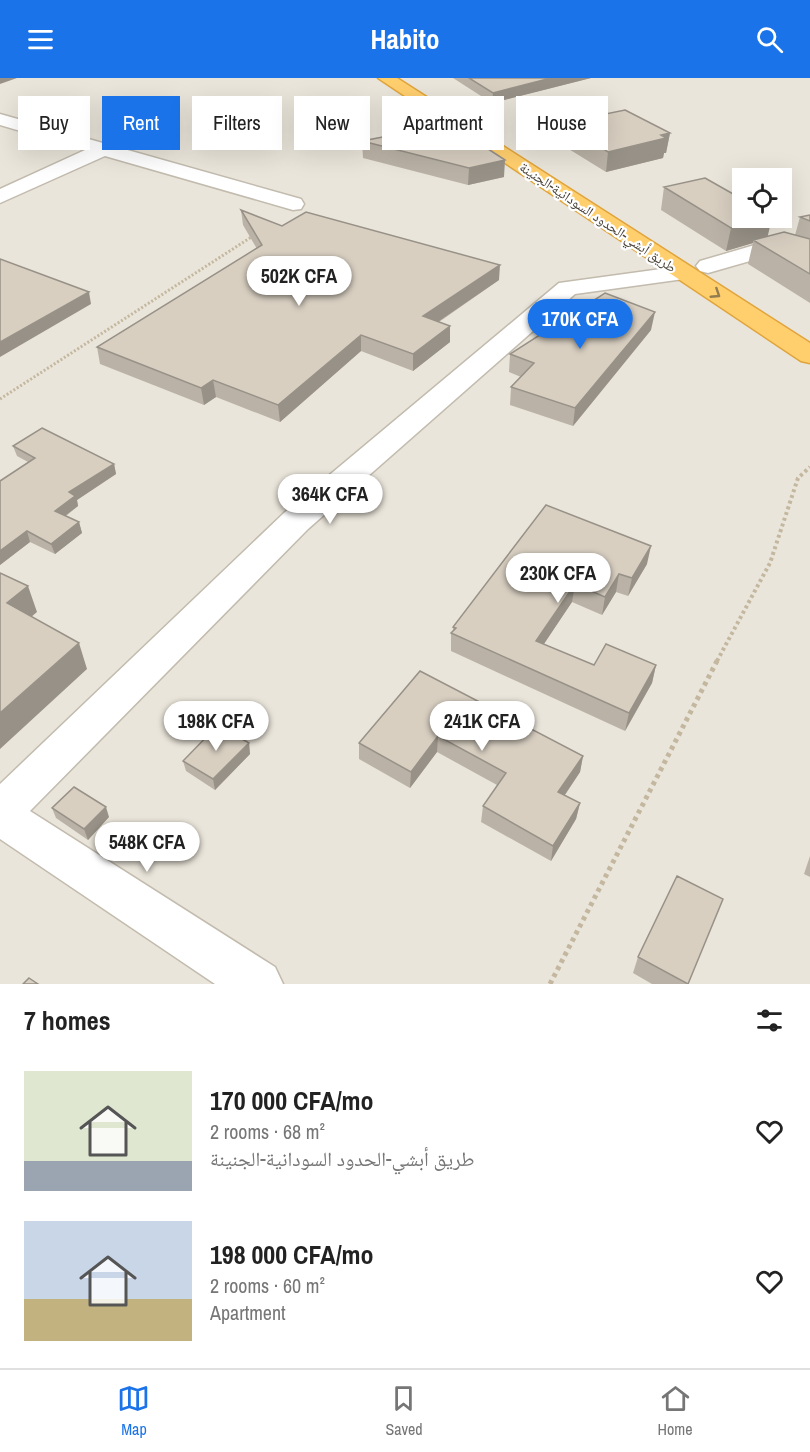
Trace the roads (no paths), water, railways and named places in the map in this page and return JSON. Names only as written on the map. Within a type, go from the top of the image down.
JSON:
[{"type":"highway","name":"طريق أبشي-الحدود السودانية-الجنينة","points":[[386,78],[695,269],[810,355]]},
{"type":"highway","points":[[413,78],[695,269],[810,333]]},
{"type":"street","points":[[0,119],[292,204]]},
{"type":"street","points":[[0,197],[101,150]]},
{"type":"street","points":[[258,984],[0,814],[296,521],[568,288],[695,269],[779,245],[810,257]]}]
